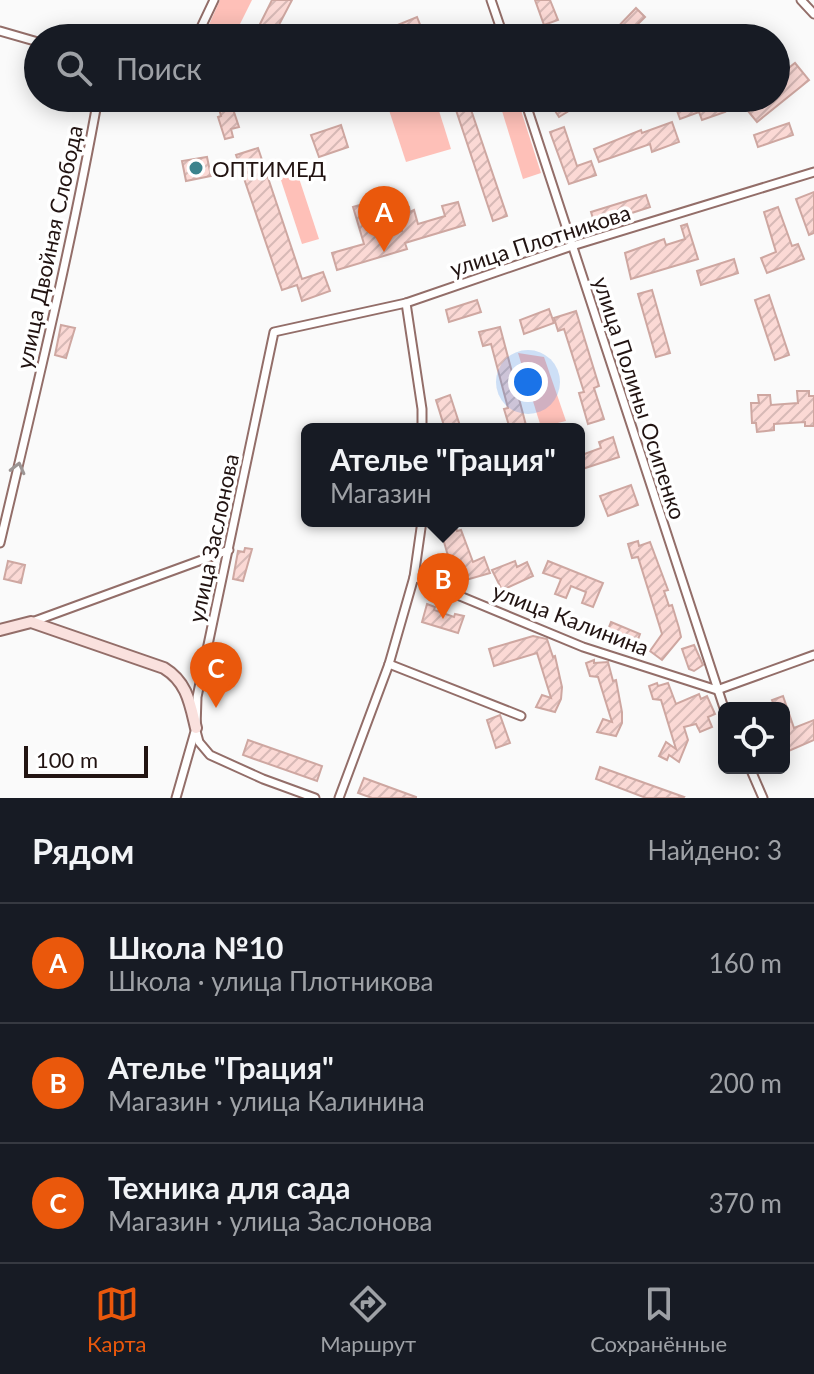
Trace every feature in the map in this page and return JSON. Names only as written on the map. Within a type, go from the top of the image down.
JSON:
[{"type":"street","points":[[203,24],[214,0]]},
{"type":"street","points":[[491,0],[499,24]]},
{"type":"street","points":[[801,0],[814,14]]},
{"type":"street","points":[[0,31],[24,38]]},
{"type":"street","name":"улица Двойная Слобода","points":[[0,543],[47,353],[95,112]]},
{"type":"street","name":"улица Полины Осипенко","points":[[529,112],[722,702]]},
{"type":"street","name":"улица Плотникова","points":[[274,332],[406,303],[572,246],[814,172]]},
{"type":"street","points":[[406,303],[422,423]]},
{"type":"street","name":"улица Заслонова","points":[[176,798],[196,728],[197,697],[274,332]]},
{"type":"street","points":[[339,798],[389,664],[414,577],[421,527]]},
{"type":"street","points":[[0,630],[31,622],[229,550]]},
{"type":"street","name":"улица Калинина","points":[[414,577],[583,647],[717,690]]},
{"type":"street","points":[[31,622],[164,668],[176,675],[186,689],[199,742],[210,755],[315,798]]},
{"type":"street","points":[[717,690],[814,655]]},
{"type":"street","points":[[389,664],[521,716]]},
{"type":"street","points":[[753,774],[763,798]]},
{"type":"shaded area","points":[[220,0],[252,0],[240,24],[209,24]]},
{"type":"shaded area","points":[[390,112],[439,112],[451,149],[406,162]]},
{"type":"shaded area","points":[[502,112],[521,112],[541,173],[523,179]]},
{"type":"shaded area","points":[[294,163],[319,239],[302,244],[277,168]]},
{"type":"shaded area","points":[[518,353],[544,357],[566,421],[540,423]]},
{"type":"building","points":[[272,0],[292,0],[279,24],[260,24]]},
{"type":"building","points":[[535,0],[550,0],[558,20],[544,24]]},
{"type":"building","points":[[636,8],[645,17],[638,24],[621,24]]},
{"type":"building","points":[[417,17],[420,24],[400,24]]},
{"type":"building","points":[[795,63],[809,80],[790,95],[790,67]]},
{"type":"building","points":[[220,112],[234,112],[239,127],[231,129],[233,137],[225,139],[218,117],[221,116]]},
{"type":"building","points":[[457,112],[472,112],[507,216],[493,221]]},
{"type":"building","points":[[677,112],[699,112],[680,119]]},
{"type":"building","points":[[699,112],[725,112],[702,120]]},
{"type":"building","points":[[749,112],[769,112],[757,122]]},
{"type":"building","points":[[672,122],[679,142],[652,152],[650,144],[599,162],[594,149],[641,130],[642,133]]},
{"type":"building","points":[[789,123],[793,135],[758,147],[754,135]]},
{"type":"building","points":[[341,125],[348,147],[319,157],[311,135]]},
{"type":"building","points":[[564,127],[577,166],[591,161],[596,175],[569,184],[550,132]]},
{"type":"building","points":[[258,148],[302,279],[323,272],[330,291],[302,301],[297,285],[282,290],[236,155]]},
{"type":"building","name":"ОПТИМЕД","points":[[207,157],[211,176],[186,181],[182,161]]},
{"type":"building","points":[[814,192],[814,233],[809,235],[796,199]]},
{"type":"building","points":[[646,195],[650,207],[595,225],[591,212]]},
{"type":"building","points":[[377,200],[388,236],[402,231],[396,211],[409,207],[410,212],[414,210],[418,224],[445,216],[442,206],[458,202],[465,225],[405,243],[407,249],[337,270],[332,253],[364,244],[353,207]]},
{"type":"building","points":[[778,207],[792,246],[798,244],[804,259],[767,273],[761,258],[776,252],[764,212]]},
{"type":"building","points":[[687,224],[698,259],[631,279],[625,253],[664,239],[666,245],[685,239],[681,226]]},
{"type":"building","points":[[734,259],[738,273],[701,285],[697,271]]},
{"type":"building","points":[[652,290],[670,353],[656,357],[638,294]]},
{"type":"building","points":[[769,295],[789,355],[775,360],[755,300]]},
{"type":"building","points":[[477,300],[481,312],[449,322],[446,310]]},
{"type":"building","points":[[549,309],[554,323],[524,334],[520,320]]},
{"type":"building","points":[[576,311],[599,386],[594,388],[604,419],[588,424],[579,393],[584,392],[564,329],[558,331],[554,318]]},
{"type":"building","points":[[61,325],[75,328],[66,358],[55,355]]},
{"type":"building","points":[[500,327],[525,423],[508,423],[504,409],[508,408],[491,344],[483,346],[479,332]]},
{"type":"building","points":[[797,391],[809,391],[809,396],[814,396],[814,426],[805,426],[805,422],[774,424],[774,430],[757,432],[756,423],[752,423],[751,403],[759,403],[758,395],[770,395],[771,405],[798,403]]},
{"type":"building","points":[[450,395],[459,423],[443,423],[436,400]]},
{"type":"building","points":[[613,437],[619,457],[585,468],[585,454],[601,448],[599,442]]},
{"type":"building","points":[[631,485],[638,505],[608,516],[600,496]]},
{"type":"building","points":[[456,527],[457,531],[461,530],[473,562],[484,557],[490,573],[466,580],[458,575],[448,556],[440,528]]},
{"type":"building","points":[[638,541],[639,546],[650,542],[681,637],[662,660],[650,651],[662,634],[638,557],[632,558],[628,544]]},
{"type":"building","points":[[245,548],[252,549],[243,581],[233,579],[238,551],[244,552]]},
{"type":"building","points":[[8,561],[25,565],[21,583],[4,579]]},
{"type":"building","points":[[515,561],[517,567],[527,562],[533,576],[502,590],[492,570]]},
{"type":"building","points":[[548,561],[603,583],[593,607],[582,603],[586,592],[571,586],[566,598],[555,594],[561,579],[543,573]]},
{"type":"building","points":[[427,604],[454,617],[455,614],[464,616],[458,633],[422,622]]},
{"type":"building","points":[[611,622],[640,634],[634,650],[605,637]]},
{"type":"building","points":[[533,636],[547,639],[555,656],[562,687],[555,712],[536,707],[542,695],[551,698],[537,653],[494,666],[489,649]]},
{"type":"building","points":[[694,645],[703,665],[694,671],[689,669],[682,649]]},
{"type":"building","points":[[594,660],[594,663],[608,662],[613,681],[616,680],[622,723],[616,736],[597,732],[603,719],[612,722],[598,677],[590,676],[586,663]]},
{"type":"building","points":[[657,683],[658,686],[668,683],[676,704],[699,694],[701,699],[707,696],[715,714],[708,717],[712,727],[700,732],[696,724],[684,727],[688,740],[679,762],[669,755],[667,760],[659,756],[666,742],[676,749],[661,700],[653,699],[649,686]]},
{"type":"building","points":[[783,696],[785,702],[773,702]]},
{"type":"building","points":[[500,715],[510,743],[496,748],[487,720]]},
{"type":"building","points":[[790,716],[794,728],[814,720],[814,740],[790,750]]},
{"type":"building","points":[[248,740],[322,766],[317,781],[243,755]]},
{"type":"building","points":[[600,767],[684,797],[646,798],[596,779]]},
{"type":"building","points":[[364,778],[416,798],[372,798],[358,793]]},
{"type":"place","name":"ОПТИМЕД","points":[[196,168]]},
{"type":"place","name":"Школа №10","points":[[384,252]]},
{"type":"place","name":"Ателье \"Грация\"","points":[[443,619]]},
{"type":"place","name":"Техника для сада","points":[[216,708]]}]
